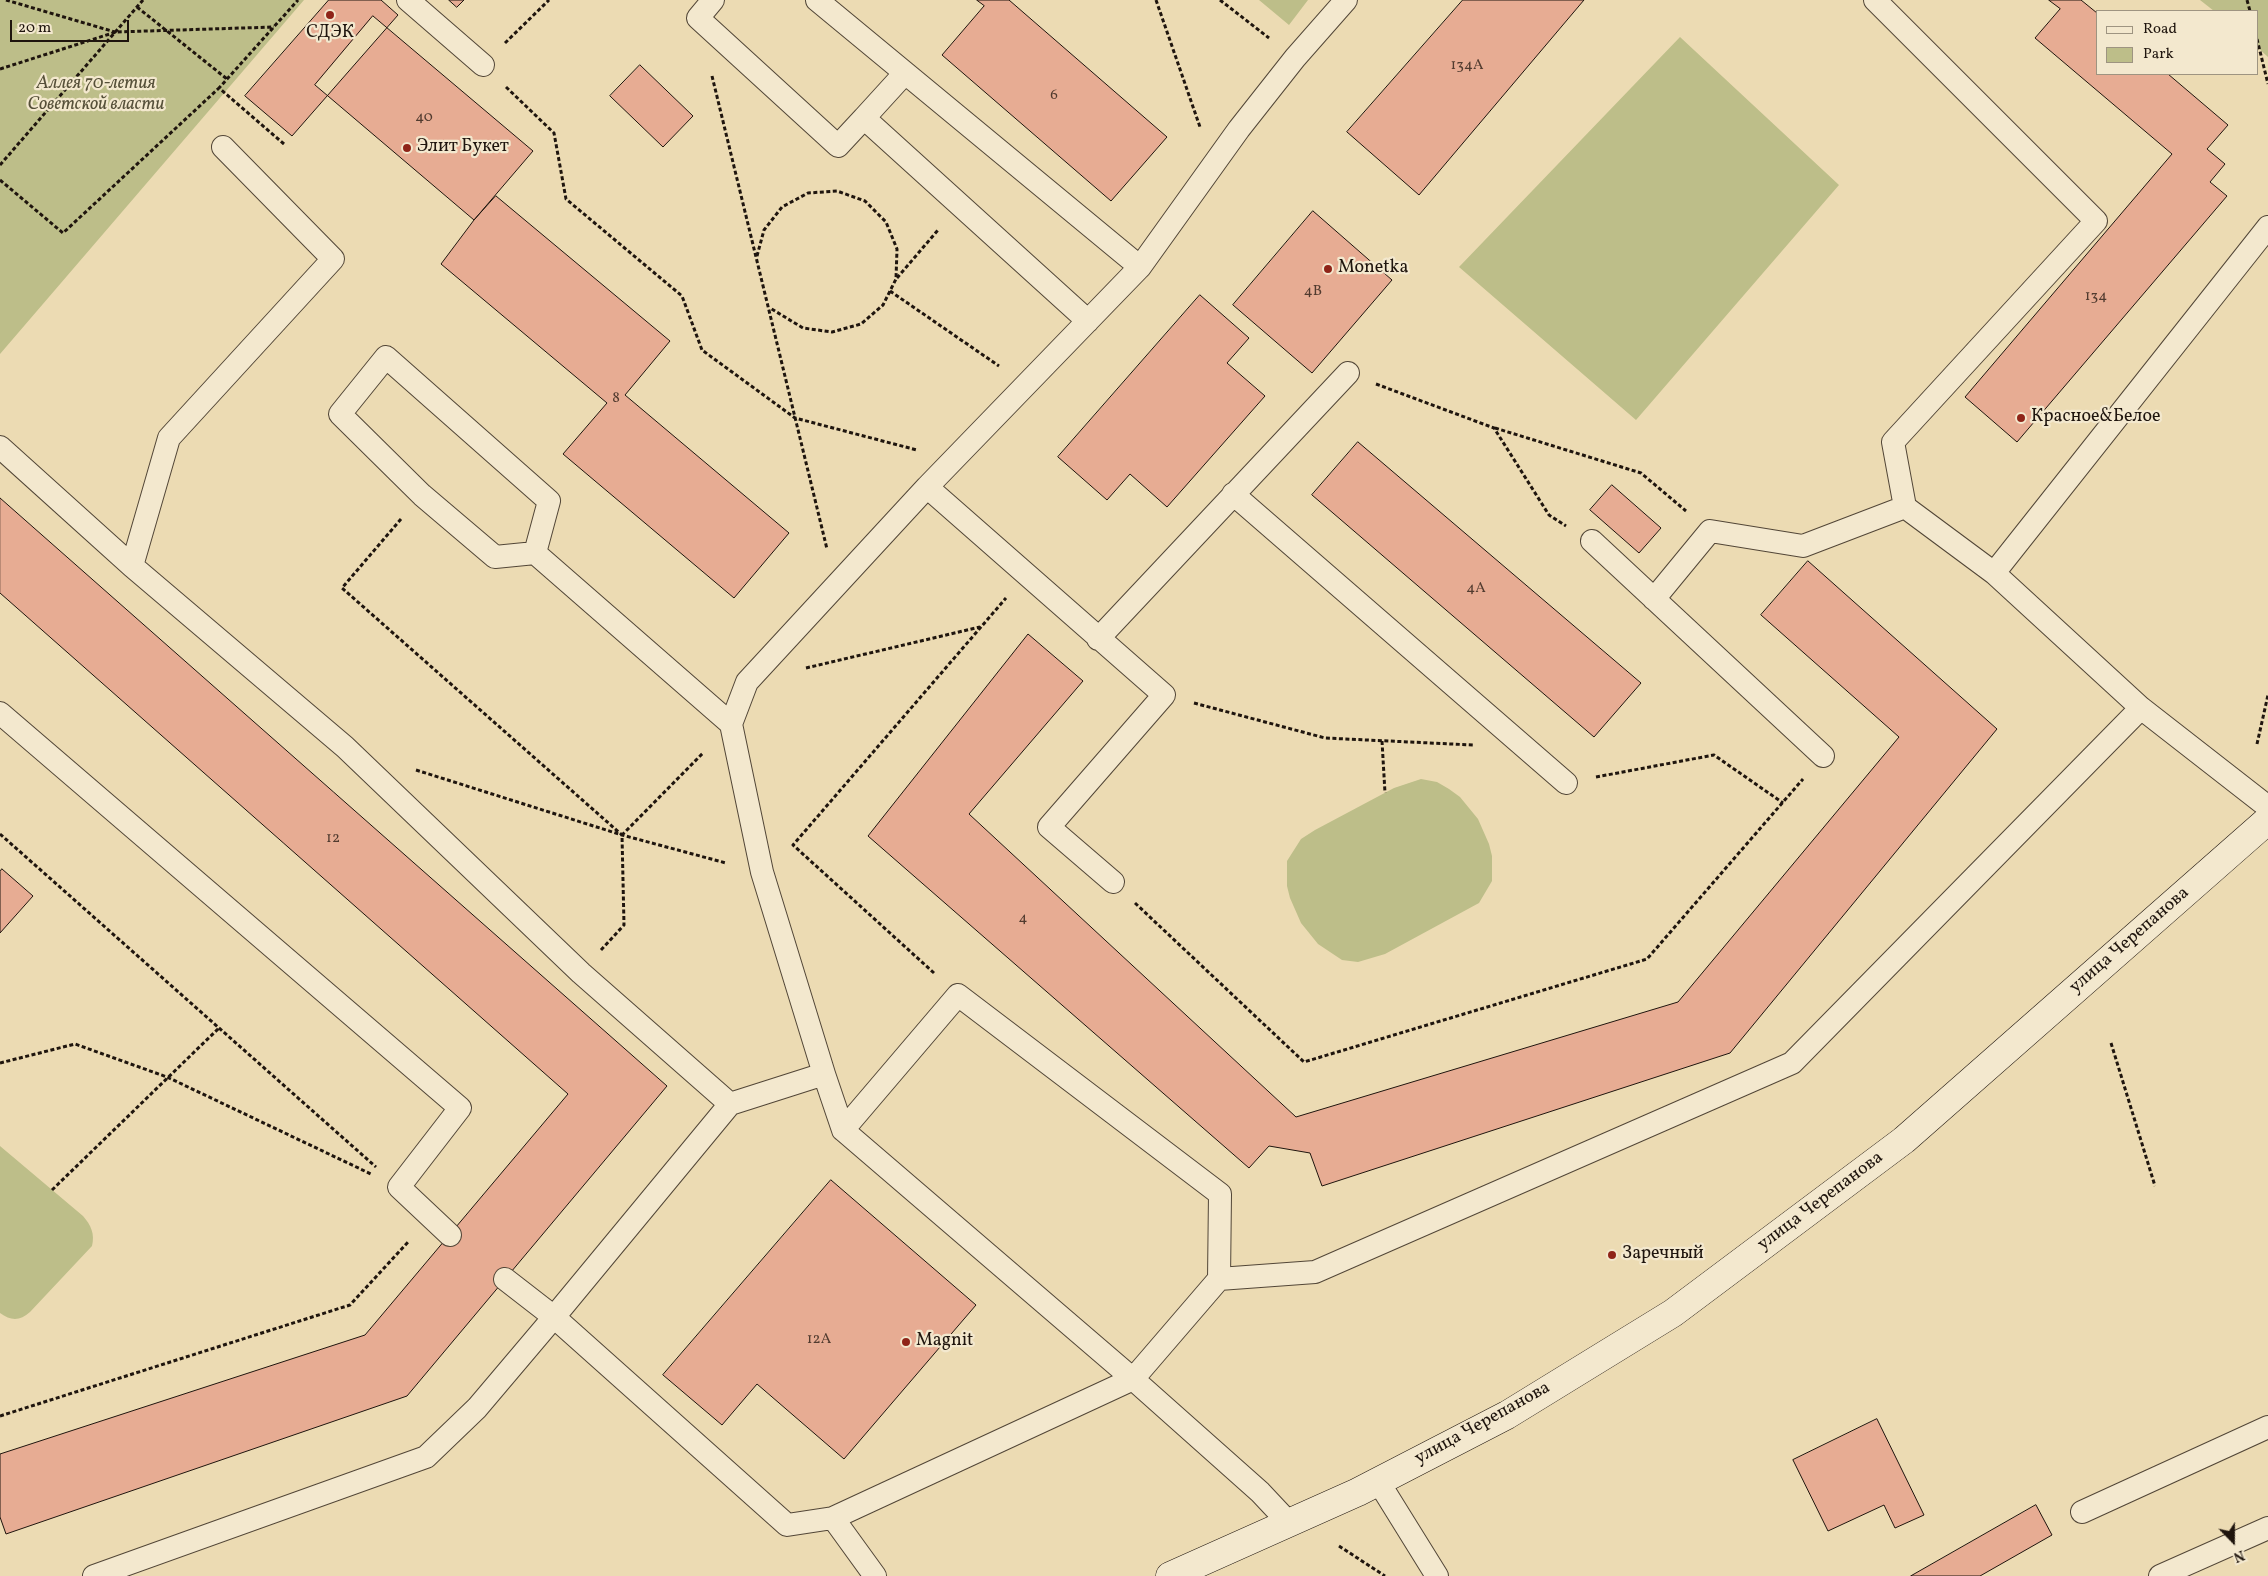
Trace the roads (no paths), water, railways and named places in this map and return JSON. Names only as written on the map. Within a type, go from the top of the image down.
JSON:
[{"type":"main road","name":"улица Черепанова","points":[[1170,1576],[1290,1524],[1378,1482],[1507,1414],[1689,1301],[1904,1140],[2268,820]]},
{"type":"lane","points":[[408,0],[483,65]]},
{"type":"lane","points":[[713,0],[698,18],[838,146],[905,73]]},
{"type":"lane","points":[[817,0],[1140,267]]},
{"type":"lane","points":[[1290,1524],[1260,1492],[1133,1379],[843,1130],[762,872],[732,724],[747,682],[927,487],[1140,267],[1239,129],[1295,58],[1346,0]]},
{"type":"lane","points":[[1875,0],[2096,221],[1893,442],[1905,507],[1994,573],[2141,708],[2268,807]]},
{"type":"lane","points":[[864,118],[1088,321]]},
{"type":"lane","points":[[132,566],[168,438],[334,259],[223,147]]},
{"type":"lane","points":[[1994,573],[2268,228]]},
{"type":"lane","points":[[534,553],[549,501],[386,357],[340,414],[422,495],[495,557],[534,553],[732,724]]},
{"type":"lane","points":[[1098,638],[1348,373]]},
{"type":"lane","points":[[0,447],[132,566],[345,747],[581,973],[730,1104]]},
{"type":"lane","points":[[927,487],[1164,695],[1049,827],[1113,882]]},
{"type":"lane","points":[[1233,494],[1566,783]]},
{"type":"lane","points":[[1654,599],[1710,531],[1803,546],[1905,507]]},
{"type":"lane","points":[[1592,541],[1823,756]]},
{"type":"lane","points":[[1219,1279],[1315,1272],[1792,1063],[2141,708]]},
{"type":"lane","points":[[0,713],[460,1108],[399,1187],[450,1235]]},
{"type":"lane","points":[[505,1279],[554,1317],[787,1525],[833,1518],[1133,1379],[1219,1279],[1220,1194],[958,995],[843,1130]]},
{"type":"lane","points":[[94,1576],[426,1457],[477,1408],[730,1104],[824,1074]]},
{"type":"lane","points":[[2082,1512],[2268,1427]]},
{"type":"lane","points":[[1378,1482],[1437,1576]]},
{"type":"lane","points":[[833,1518],[875,1576]]},
{"type":"lane","points":[[2160,1576],[2268,1528]]},
{"type":"place","name":"СДЭК","points":[[330,15]]},
{"type":"place","name":"Элит Букет","points":[[407,148]]},
{"type":"place","name":"Monetka","points":[[1328,269]]},
{"type":"place","name":"Красное&Белое","points":[[2021,418]]},
{"type":"place","name":"Заречный","points":[[1612,1255]]},
{"type":"place","name":"Magnit","points":[[906,1342]]},
{"type":"park label","name":"Аллея 70-летия Советской власти","points":[[96,95]]}]
